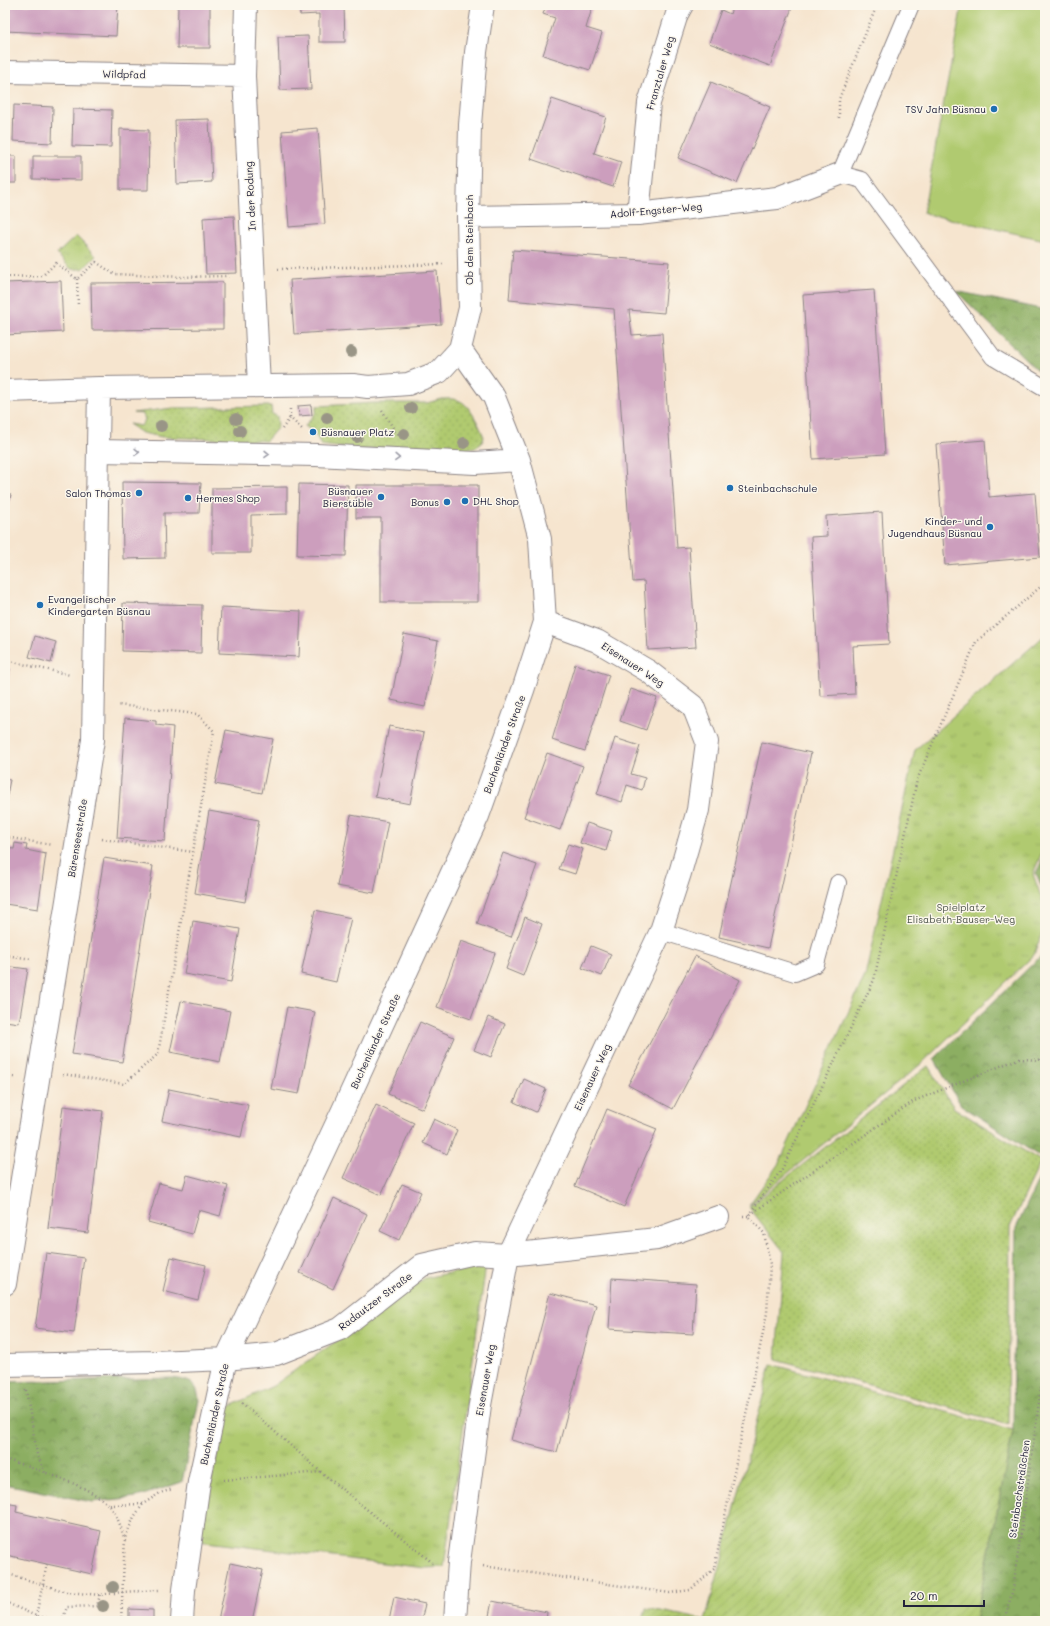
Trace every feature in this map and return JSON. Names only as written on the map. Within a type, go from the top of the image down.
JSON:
[{"type":"street","name":"In der Rodung","points":[[246,5],[244,76],[259,386]]},
{"type":"street","name":"Ob dem Steinbach","points":[[460,349],[470,308],[468,217],[471,118],[476,52],[483,5]]},
{"type":"street","name":"Franztaler Weg","points":[[638,214],[650,103],[677,14],[682,5]]},
{"type":"street","name":"Wildpfad","points":[[5,72],[244,76]]},
{"type":"street","name":"Adolf-Engster-Weg","points":[[468,217],[638,214],[777,198],[840,174]]},
{"type":"street","points":[[5,391],[259,386],[353,385],[368,387],[408,384],[439,372],[460,349],[494,397],[519,460],[475,463],[316,456],[98,451]]},
{"type":"street","name":"Bärenseestraße","points":[[5,1284],[93,740],[99,388]]},
{"type":"street","name":"Buchenländer Straße","points":[[182,1621],[184,1590],[199,1482],[226,1359],[347,1103],[478,816],[523,690],[545,622],[540,539],[519,460]]},
{"type":"street","name":"Eisenauer Weg","points":[[455,1621],[459,1562],[480,1405],[508,1255],[661,931],[680,873],[698,810],[707,742],[693,706],[648,671],[597,641],[545,622]]},
{"type":"street","name":"Radautzer Straße","points":[[13,1365],[226,1359],[276,1354],[340,1329],[422,1265],[476,1253],[508,1255],[657,1239],[718,1217]]},
{"type":"lane","points":[[912,5],[840,174],[862,180],[993,357],[1045,388]]},
{"type":"lane","points":[[661,931],[795,973],[816,964],[838,883]]},
{"type":"path","points":[[77,279],[96,262],[114,274],[182,277],[254,272],[469,263]]},
{"type":"path","points":[[5,277],[42,276],[56,263],[77,279]]},
{"type":"path","points":[[77,279],[78,306]]},
{"type":"path","points":[[289,386],[290,418],[309,435],[316,456]]},
{"type":"path","points":[[368,387],[395,430],[427,460]]},
{"type":"path","points":[[748,1216],[782,1170],[874,980],[917,780],[976,642],[1045,583]]},
{"type":"path","points":[[5,660],[73,676]]},
{"type":"path","points":[[39,1071],[124,1084],[158,1054],[214,731],[197,714],[94,703]]},
{"type":"path","points":[[78,835],[193,852]]},
{"type":"path","points":[[5,837],[55,845]]},
{"type":"path","points":[[5,955],[36,960]]},
{"type":"path","points":[[718,1217],[748,1216],[914,1101],[1018,1059],[1045,1060]]},
{"type":"path","points":[[459,1562],[670,1592],[690,1590],[714,1569],[767,1313],[770,1264],[764,1233],[748,1216]]},
{"type":"path","name":"Steinbachsträßchen","points":[[1004,1621],[1013,1589],[1045,1359]]},
{"type":"path","points":[[13,1365],[37,1454],[45,1473]]},
{"type":"path","points":[[220,1384],[321,1472],[458,1583]]},
{"type":"path","points":[[5,1459],[66,1481],[95,1495],[109,1505],[118,1519],[125,1538]]},
{"type":"path","points":[[121,1621],[125,1538],[134,1517],[143,1504],[160,1493],[199,1482],[321,1472]]},
{"type":"path","points":[[109,1505],[143,1504]]},
{"type":"path","points":[[36,1616],[46,1564]]},
{"type":"path","points":[[5,1573],[67,1592],[100,1595],[122,1592],[184,1590]]},
{"type":"path","points":[[5,1602],[36,1616],[62,1620],[68,1607],[97,1606],[100,1595]]},
{"type":"green space","name":"TSV Jahn Büsnau","points":[[962,5],[1045,5],[1045,240],[923,213]]},
{"type":"green space","points":[[76,236],[96,256],[83,269],[71,269],[57,254]]},
{"type":"green space","points":[[956,291],[1045,310],[1045,378]]},
{"type":"green space","points":[[441,399],[458,400],[464,403],[480,428],[484,437],[482,443],[475,448],[466,450],[417,446],[360,450],[321,445],[315,433],[305,426],[316,412],[316,406],[375,403],[427,403]]},
{"type":"green space","points":[[271,406],[272,414],[277,416],[278,427],[266,441],[162,437],[142,433],[129,424],[141,426],[145,420],[143,414],[133,413],[173,408]]},
{"type":"green space","name":"Spielplatz Elisabeth-Bauser-Weg","points":[[1045,635],[1045,845],[1033,874],[1045,908],[1045,925],[1034,955],[921,1064],[749,1205],[779,1163],[865,976],[915,750]]},
{"type":"green space","points":[[1045,854],[1045,895],[1036,873]]},
{"type":"green space","points":[[1045,941],[1045,1160],[961,1105],[934,1059],[1041,956]]},
{"type":"green space","points":[[928,1066],[954,1108],[1041,1161],[1010,1227],[1008,1424],[776,1359],[784,1252],[749,1207]]},
{"type":"green space","points":[[1045,1166],[1045,1621],[975,1621],[1013,1430],[1016,1228]]},
{"type":"green space","points":[[486,1265],[444,1567],[425,1568],[198,1541],[228,1407],[273,1386],[425,1278]]},
{"type":"green space","points":[[771,1364],[1013,1430],[975,1621],[643,1621],[646,1608],[705,1620],[721,1563]]},
{"type":"green space","points":[[173,1378],[188,1381],[194,1385],[199,1400],[182,1482],[137,1497],[92,1502],[5,1484],[5,1382]]},
{"type":"building","points":[[5,5],[118,5],[116,36],[5,31]]},
{"type":"building","points":[[178,5],[210,5],[210,48],[177,48]]},
{"type":"building","points":[[299,5],[344,5],[345,42],[319,42],[319,14],[300,15]]},
{"type":"building","points":[[546,5],[593,5],[586,28],[602,33],[590,70],[543,55],[555,18],[543,14]]},
{"type":"building","points":[[733,5],[793,5],[770,66],[709,43],[721,10],[730,14]]},
{"type":"building","points":[[308,36],[311,89],[280,90],[278,37]]},
{"type":"building","points":[[711,82],[770,107],[737,183],[678,158]]},
{"type":"building","points":[[552,99],[606,117],[594,153],[621,162],[613,187],[531,159]]},
{"type":"building","points":[[14,105],[53,107],[52,143],[13,141]]},
{"type":"building","points":[[73,109],[112,110],[111,147],[72,146]]},
{"type":"building","points":[[209,119],[212,182],[177,184],[175,120]]},
{"type":"building","points":[[318,128],[325,224],[289,227],[282,131]]},
{"type":"building","points":[[120,129],[149,130],[148,190],[120,190]]},
{"type":"building","points":[[5,156],[16,156],[16,183],[5,183]]},
{"type":"building","points":[[33,156],[81,156],[81,180],[33,179]]},
{"type":"building","points":[[234,216],[237,273],[206,274],[203,218]]},
{"type":"building","points":[[513,250],[669,262],[664,313],[629,310],[632,335],[662,333],[677,548],[689,547],[696,647],[648,650],[644,581],[633,582],[614,309],[509,300]]},
{"type":"building","points":[[437,271],[441,324],[294,334],[290,280]]},
{"type":"building","points":[[61,281],[63,332],[5,335],[5,283]]},
{"type":"building","points":[[223,282],[223,329],[92,330],[91,283]]},
{"type":"building","points":[[874,290],[885,454],[813,459],[803,295]]},
{"type":"building","points":[[311,405],[312,415],[299,416],[298,406]]},
{"type":"building","name":"Kinder- und Jugendhaus Büsnau","points":[[985,440],[989,497],[1035,493],[1040,557],[945,565],[936,444]]},
{"type":"building","points":[[122,482],[201,483],[199,513],[164,513],[165,558],[123,559]]},
{"type":"building","points":[[299,484],[348,485],[346,556],[297,555]]},
{"type":"building","points":[[356,485],[478,485],[478,602],[381,602],[381,518],[356,518]]},
{"type":"building","points":[[287,487],[287,514],[251,515],[251,553],[212,553],[212,488]]},
{"type":"building","points":[[5,493],[11,495],[5,516]]},
{"type":"building","points":[[882,512],[889,644],[853,646],[855,694],[820,696],[811,537],[827,536],[826,516]]},
{"type":"building","points":[[123,603],[202,605],[201,653],[122,651]]},
{"type":"building","points":[[221,607],[301,611],[299,657],[219,653]]},
{"type":"building","points":[[404,634],[438,641],[425,707],[391,700]]},
{"type":"building","points":[[35,636],[56,642],[51,663],[29,657]]},
{"type":"building","points":[[575,664],[609,675],[585,751],[552,740]]},
{"type":"building","points":[[5,667],[10,669],[6,689],[5,689]]},
{"type":"building","points":[[631,689],[657,698],[646,730],[620,721]]},
{"type":"building","points":[[125,718],[156,721],[156,725],[173,727],[165,841],[117,838]]},
{"type":"building","points":[[389,726],[424,733],[410,804],[375,797]]},
{"type":"building","points":[[226,730],[273,739],[262,793],[215,784]]},
{"type":"building","points":[[615,738],[640,746],[631,774],[645,778],[642,790],[627,785],[622,802],[597,794]]},
{"type":"building","points":[[762,742],[811,753],[768,948],[719,937]]},
{"type":"building","points":[[547,753],[583,766],[560,830],[524,817]]},
{"type":"building","points":[[5,779],[10,780],[6,800],[5,800]]},
{"type":"building","points":[[209,811],[259,820],[245,902],[195,893]]},
{"type":"building","points":[[351,815],[388,822],[374,893],[337,886]]},
{"type":"building","points":[[587,823],[612,831],[606,851],[580,843]]},
{"type":"building","points":[[15,843],[27,845],[26,850],[46,854],[38,909],[5,904],[5,848],[14,849]]},
{"type":"building","points":[[568,844],[583,849],[575,874],[559,869]]},
{"type":"building","points":[[503,853],[537,865],[511,937],[477,924]]},
{"type":"building","points":[[104,858],[153,866],[122,1062],[72,1054]]},
{"type":"building","points":[[315,910],[351,918],[336,982],[301,974]]},
{"type":"building","points":[[525,917],[542,924],[523,976],[506,969]]},
{"type":"building","points":[[193,921],[240,929],[231,982],[184,974]]},
{"type":"building","points":[[461,941],[495,953],[471,1019],[437,1007]]},
{"type":"building","points":[[591,946],[611,954],[602,976],[582,968]]},
{"type":"building","points":[[695,956],[740,980],[673,1109],[628,1085]]},
{"type":"building","points":[[5,966],[28,969],[19,1023],[5,1021]]},
{"type":"building","points":[[181,1001],[230,1011],[220,1062],[170,1052]]},
{"type":"building","points":[[287,1007],[315,1012],[299,1094],[271,1089]]},
{"type":"building","points":[[488,1017],[505,1024],[491,1057],[474,1050]]},
{"type":"building","points":[[420,1022],[454,1037],[423,1109],[388,1094]]},
{"type":"building","points":[[524,1079],[546,1089],[536,1112],[514,1102]]},
{"type":"building","points":[[169,1089],[248,1105],[241,1137],[162,1121]]},
{"type":"building","points":[[5,1091],[8,1091],[6,1105],[5,1105]]},
{"type":"building","points":[[376,1105],[414,1123],[381,1195],[343,1178]]},
{"type":"building","points":[[63,1106],[103,1111],[88,1233],[48,1228]]},
{"type":"building","points":[[607,1109],[657,1129],[624,1207],[575,1186]]},
{"type":"building","points":[[434,1119],[457,1130],[447,1154],[423,1143]]},
{"type":"building","points":[[187,1175],[228,1186],[220,1216],[199,1210],[192,1234],[148,1222],[159,1183],[183,1189]]},
{"type":"building","points":[[402,1184],[421,1192],[399,1240],[380,1231]]},
{"type":"building","points":[[334,1198],[367,1214],[333,1289],[300,1273]]},
{"type":"building","points":[[46,1253],[84,1258],[74,1333],[35,1328]]},
{"type":"building","points":[[171,1257],[206,1265],[198,1300],[163,1291]]},
{"type":"building","points":[[612,1278],[696,1284],[693,1334],[609,1329]]},
{"type":"building","points":[[550,1293],[596,1305],[557,1452],[511,1440]]},
{"type":"building","points":[[5,1503],[17,1505],[16,1512],[101,1531],[92,1574],[6,1555],[8,1548],[5,1548]]},
{"type":"building","points":[[230,1563],[263,1570],[252,1621],[218,1621]]},
{"type":"building","points":[[394,1597],[425,1604],[421,1621],[389,1621]]},
{"type":"building","points":[[492,1601],[547,1612],[546,1621],[488,1621]]},
{"type":"building","points":[[129,1609],[153,1610],[153,1621],[129,1621]]},
{"type":"place","name":"TSV Jahn Büsnau","points":[[994,109]]},
{"type":"place","name":"Büsnauer Platz","points":[[313,432]]},
{"type":"place","name":"Steinbachschule","points":[[730,488]]},
{"type":"place","name":"Salon Thomas","points":[[139,493]]},
{"type":"place","name":"Büsnauer Bierstüble","points":[[381,497]]},
{"type":"place","name":"Hermes Shop","points":[[188,498]]},
{"type":"place","name":"DHL Shop","points":[[465,501]]},
{"type":"place","name":"Bonus","points":[[447,502]]},
{"type":"place","name":"Kinder- und Jugendhaus Büsnau","points":[[990,527]]},
{"type":"place","name":"Evangelischer Kindergarten Büsnau","points":[[40,605]]}]
